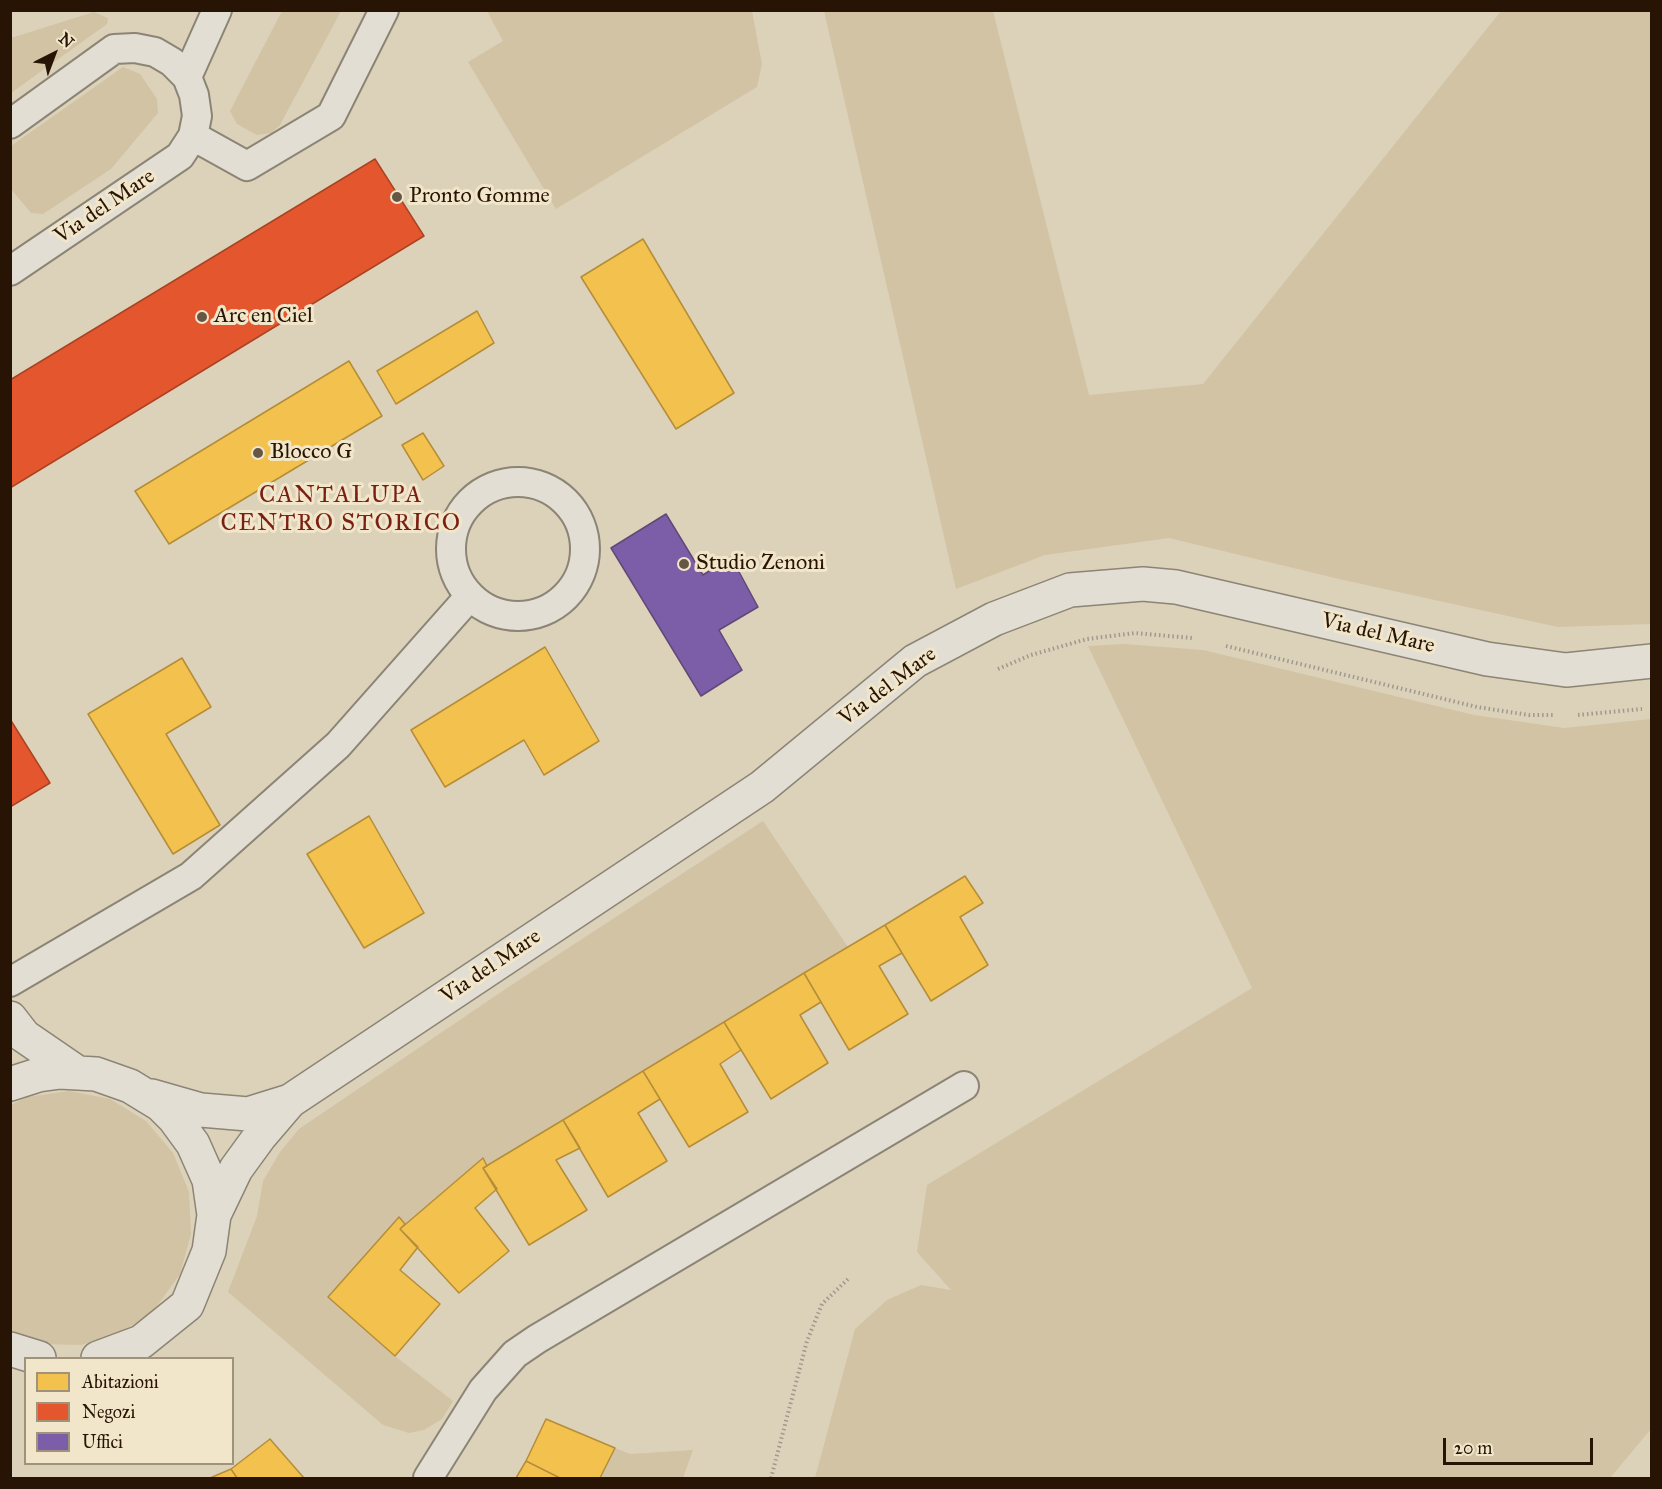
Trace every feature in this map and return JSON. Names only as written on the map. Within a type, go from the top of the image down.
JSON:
[{"type":"street","name":"Via del Mare","points":[[290,1101],[762,787],[915,661],[994,619],[1070,590],[1143,584],[1176,588],[1487,659],[1566,670],[1652,661]]},
{"type":"street","points":[[10,1018],[24,1036],[78,1073]]},
{"type":"street","points":[[10,1084],[42,1074],[78,1073],[114,1079],[146,1095],[201,1110],[248,1114],[290,1101]]},
{"type":"street","points":[[103,1357],[141,1342],[186,1305],[210,1251],[214,1215],[209,1180],[193,1144],[174,1118],[146,1095]]},
{"type":"street","points":[[214,1215],[236,1169],[290,1101]]},
{"type":"street","points":[[10,1349],[33,1357]]},
{"type":"lane","points":[[186,77],[217,10]]},
{"type":"lane","points":[[10,124],[114,49],[135,48],[155,52],[172,62],[186,77],[194,96],[197,116],[194,136],[247,166],[331,116],[384,10]]},
{"type":"lane","name":"Via del Mare","points":[[10,271],[180,156],[194,136]]},
{"type":"lane","points":[[520,482],[540,485],[559,495],[574,513],[583,534],[585,557],[578,579],[564,598],[545,611],[523,617],[500,614],[479,604],[470,596],[463,588],[453,567],[450,546],[454,526],[464,508],[480,493],[499,484],[520,482]]},
{"type":"lane","points":[[10,982],[191,876],[338,745],[470,596]]},
{"type":"lane","points":[[428,1479],[483,1390],[522,1349],[964,1086]]},
{"type":"path","points":[[989,673],[1031,655],[1087,639],[1135,633],[1203,641]]},
{"type":"path","points":[[1215,644],[1477,707],[1529,715],[1562,715]]},
{"type":"path","points":[[1572,715],[1652,707]]},
{"type":"path","points":[[771,1479],[807,1341],[822,1304],[849,1278]]},
{"type":"shaded area","points":[[282,11],[341,11],[280,125],[271,133],[257,135],[237,124],[230,111]]},
{"type":"shaded area","points":[[487,11],[752,11],[762,64],[757,87],[556,209],[468,62],[503,41]]},
{"type":"shaded area","points":[[824,11],[993,11],[1089,395],[1203,384],[1501,11],[1651,11],[1651,624],[1558,627],[1339,579],[1169,538],[1045,555],[956,589]]},
{"type":"shaded area","points":[[94,12],[108,18],[107,24],[11,93],[11,38]]},
{"type":"shaded area","points":[[123,67],[140,74],[157,99],[158,113],[111,169],[43,214],[31,213],[11,189],[11,146]]},
{"type":"shaded area","points":[[1124,644],[1203,650],[1474,715],[1564,728],[1651,719],[1651,1429],[1610,1478],[815,1478],[855,1329],[887,1300],[921,1285],[951,1290],[917,1252],[927,1185],[1252,988],[1088,646]]},
{"type":"shaded area","points":[[763,821],[848,947],[487,1166],[482,1158],[405,1224],[398,1217],[328,1297],[395,1356],[453,1401],[442,1419],[424,1430],[409,1433],[383,1425],[228,1292],[257,1216],[263,1181],[280,1152],[299,1129],[510,986]]},
{"type":"shaded area","points":[[69,1091],[110,1099],[146,1121],[173,1153],[189,1192],[191,1234],[180,1274],[155,1309],[121,1333],[81,1345],[39,1344],[11,1333],[11,1105],[27,1097]]},
{"type":"shaded area","points":[[615,1448],[630,1454],[693,1450],[683,1478],[600,1478]]},
{"type":"building: Abitazioni","points":[[643,239],[734,393],[676,429],[581,277]]},
{"type":"building: Abitazioni","name":"Blocco G","points":[[477,311],[494,343],[396,404],[377,371]]},
{"type":"building: Abitazioni","name":"Blocco G","points":[[349,361],[382,416],[169,544],[135,491]]},
{"type":"building: Abitazioni","points":[[423,433],[444,466],[423,480],[402,445]]},
{"type":"building: Abitazioni","points":[[545,647],[599,741],[544,775],[524,740],[445,787],[411,730]]},
{"type":"building: Abitazioni","points":[[182,658],[211,707],[166,734],[220,825],[173,854],[88,714]]},
{"type":"building: Abitazioni","points":[[369,816],[424,913],[364,948],[307,854]]},
{"type":"building: Abitazioni","points":[[965,876],[983,903],[960,917],[988,965],[931,1001],[885,925]]},
{"type":"building: Abitazioni","points":[[885,925],[902,953],[879,966],[908,1014],[849,1050],[804,973]]},
{"type":"building: Abitazioni","points":[[804,973],[821,1002],[800,1015],[828,1063],[771,1099],[724,1022]]},
{"type":"building: Abitazioni","points":[[724,1022],[741,1050],[720,1064],[748,1112],[689,1147],[643,1071]]},
{"type":"building: Abitazioni","points":[[643,1071],[660,1099],[638,1113],[667,1161],[608,1197],[563,1120]]},
{"type":"building: Abitazioni","points":[[563,1120],[580,1148],[556,1160],[587,1210],[529,1245],[483,1168]]},
{"type":"building: Abitazioni","points":[[483,1158],[487,1166],[483,1168],[497,1189],[475,1208],[509,1251],[459,1293],[400,1229]]},
{"type":"building: Abitazioni","points":[[399,1217],[405,1224],[400,1229],[418,1247],[400,1270],[440,1304],[395,1356],[328,1297]]},
{"type":"building: Abitazioni","points":[[546,1419],[615,1448],[600,1478],[560,1478],[526,1461]]},
{"type":"building: Abitazioni","points":[[270,1439],[304,1478],[237,1478],[231,1469]]},
{"type":"building: Abitazioni","points":[[526,1461],[560,1478],[516,1478]]},
{"type":"building: Abitazioni","points":[[231,1469],[237,1478],[210,1478]]},
{"type":"building: Negozi","name":"Arc en Ciel","points":[[375,159],[424,236],[10,488],[10,380]]},
{"type":"building: Negozi","points":[[10,719],[50,783],[10,807]]},
{"type":"building: Uffici","points":[[666,514],[703,575],[731,557],[758,607],[719,630],[742,670],[701,696],[611,548]]},
{"type":"place","name":"Pronto Gomme","points":[[397,197]]},
{"type":"place","name":"Arc en Ciel","points":[[202,317]]},
{"type":"place","name":"Blocco G","points":[[258,453]]},
{"type":"place","name":"Studio Zenoni","points":[[684,564]]},
{"type":"district","name":"CANTALUPA CENTRO STORICO","points":[[341,510]]}]
